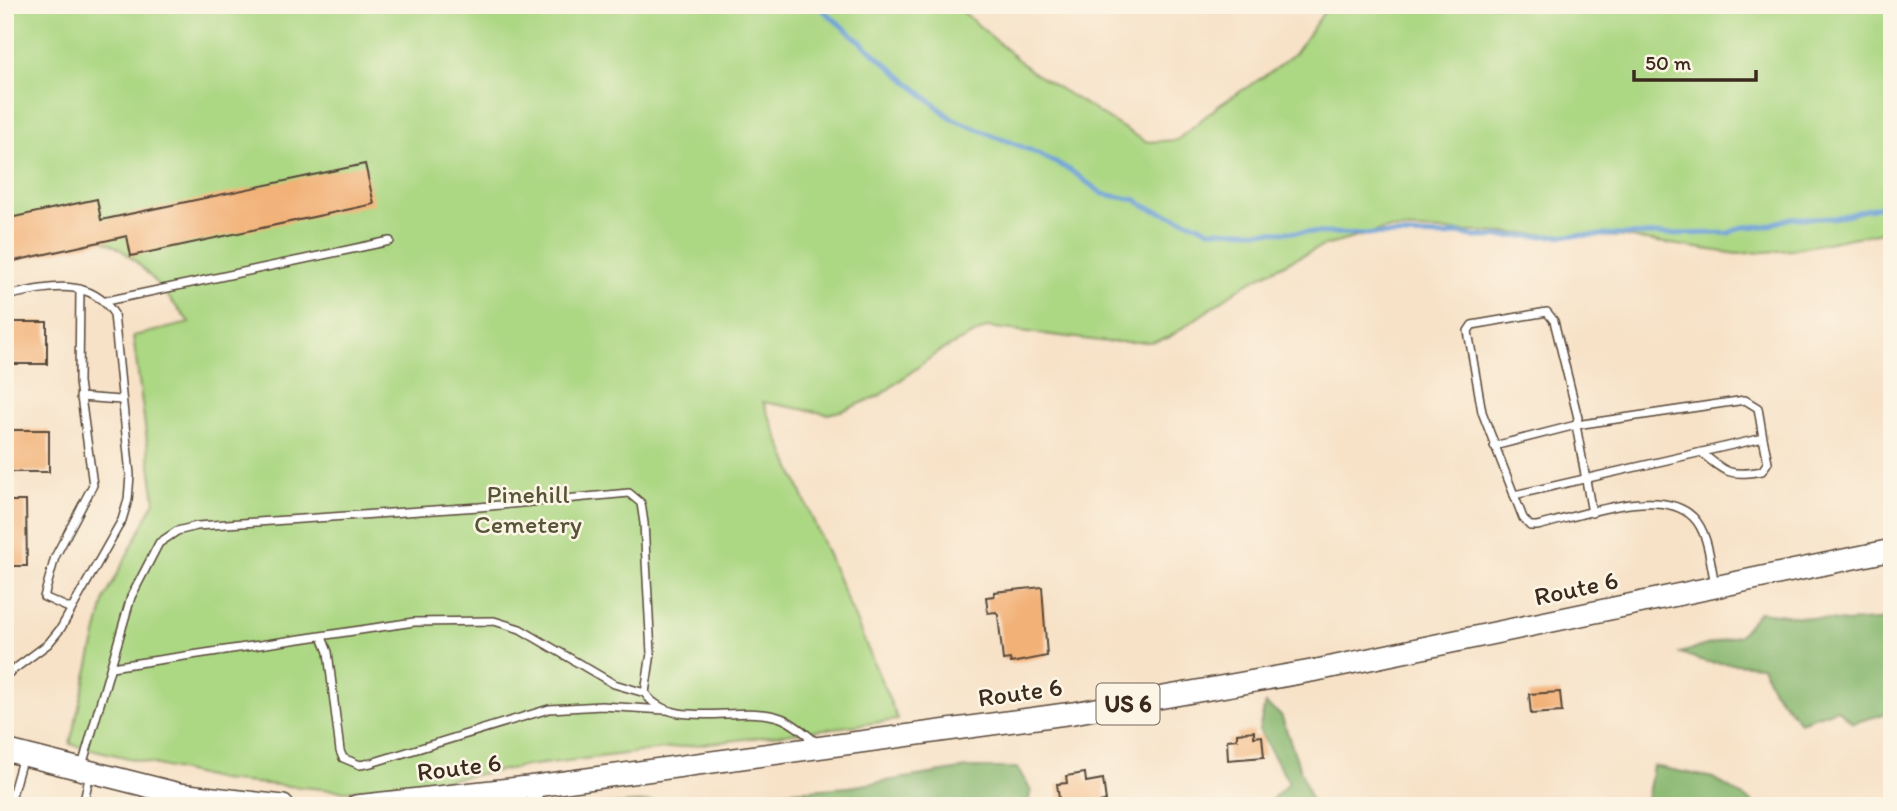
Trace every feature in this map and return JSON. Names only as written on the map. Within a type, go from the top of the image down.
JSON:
[{"type":"main road","name":"Route 6","points":[[356,806],[528,787],[1073,713],[1237,685],[1892,550]]},
{"type":"main road","points":[[14,753],[196,801],[283,806]]},
{"type":"street","points":[[528,787],[540,806]]},
{"type":"lane","points":[[106,301],[390,241]]},
{"type":"lane","points":[[5,296],[56,285],[80,289],[106,301],[114,314],[130,474],[128,500],[122,520],[71,609],[48,644],[5,676]]},
{"type":"lane","points":[[71,609],[44,597],[55,557],[93,485],[80,397],[80,289]]},
{"type":"lane","points":[[1592,513],[1576,425],[1578,418],[1554,321],[1548,312],[1472,325],[1467,339],[1482,412],[1514,495],[1530,526],[1592,513],[1644,501],[1674,504],[1694,517],[1703,533],[1716,588]]},
{"type":"lane","points":[[80,397],[121,400]]},
{"type":"lane","points":[[1494,446],[1576,425],[1745,400],[1758,408],[1768,462],[1762,471],[1739,475],[1722,470],[1701,452]]},
{"type":"lane","points":[[1514,495],[1763,438]]},
{"type":"lane","points":[[83,806],[86,771],[131,597],[159,543],[177,531],[197,526],[479,507],[629,493],[640,503],[645,535],[651,653],[645,694]]},
{"type":"lane","points":[[111,667],[322,638],[414,622],[503,622],[614,684],[645,694],[666,710]]},
{"type":"lane","points":[[322,638],[330,666],[340,751],[343,758],[354,764],[371,763],[549,709],[602,706],[782,718],[826,748]]},
{"type":"lane","points":[[9,806],[14,753]]},
{"type":"green space","name":"Pinehill Cemetery","points":[[5,5],[955,5],[1031,71],[1146,142],[1177,140],[1218,106],[1272,71],[1295,53],[1329,5],[1892,5],[1892,230],[1791,250],[1737,254],[1625,237],[1386,229],[1321,247],[1292,260],[1246,284],[1168,338],[1150,342],[1108,342],[988,327],[938,352],[879,396],[844,410],[828,414],[763,402],[898,720],[527,766],[403,787],[345,791],[220,780],[70,744],[105,598],[155,501],[133,336],[190,323],[147,272],[108,242],[93,237],[75,236],[5,246]]},
{"type":"green space","points":[[1759,612],[1846,622],[1892,619],[1892,712],[1853,723],[1837,709],[1800,722],[1773,690],[1762,666],[1707,662],[1680,653],[1740,635]]},
{"type":"green space","points":[[1265,704],[1281,715],[1313,806],[1265,806],[1289,783],[1259,730]]},
{"type":"green space","points":[[1653,766],[1713,778],[1758,806],[1646,806]]},
{"type":"green space","points":[[967,768],[1017,768],[1031,790],[1027,806],[597,806],[849,787]]},
{"type":"building","points":[[365,164],[374,204],[131,256],[127,236],[5,263],[5,219],[97,199],[101,220]]},
{"type":"building","points":[[5,322],[47,322],[47,364],[5,364]]},
{"type":"building","points":[[5,430],[49,430],[49,472],[5,472]]},
{"type":"building","points":[[5,501],[26,501],[27,566],[5,566]]},
{"type":"building","points":[[1042,587],[1047,656],[1011,663],[1010,659],[1003,660],[998,615],[996,612],[988,613],[986,597],[994,596],[994,592]]},
{"type":"building","points":[[1560,692],[1562,712],[1531,714],[1529,694]]},
{"type":"building","points":[[1254,731],[1254,737],[1262,736],[1264,757],[1228,760],[1227,740],[1237,739],[1237,733]]},
{"type":"building","points":[[1085,773],[1086,782],[1103,779],[1106,801],[1086,806],[1060,806],[1057,784],[1067,783],[1066,776]]},
{"type":"waterway","points":[[817,5],[952,119],[1032,151],[1070,170],[1103,194],[1137,200],[1149,208],[1209,230],[1446,236],[1458,233],[1475,237],[1729,233],[1742,227],[1766,226],[1791,218],[1834,218],[1892,203]]}]
